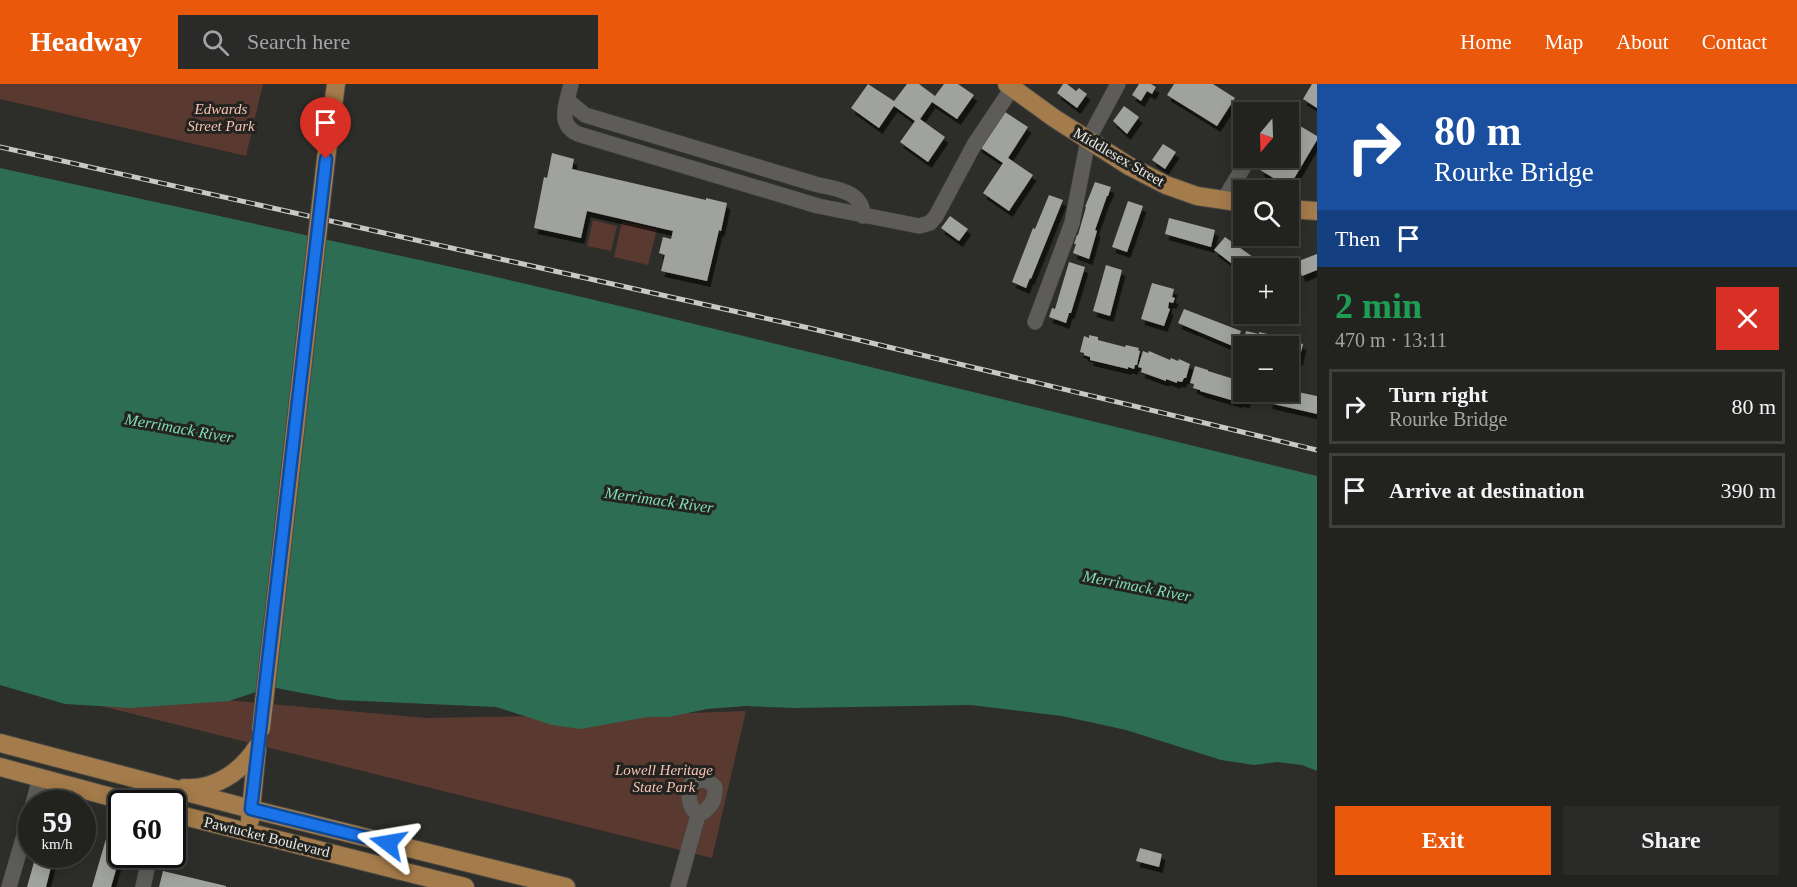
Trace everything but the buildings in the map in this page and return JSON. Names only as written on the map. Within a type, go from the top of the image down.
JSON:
[{"type":"main road","points":[[249,832],[336,84]]},
{"type":"main road","name":"Middlesex Street","points":[[1009,86],[1129,166],[1166,185],[1197,196],[1233,202]]},
{"type":"main road","points":[[1299,210],[1317,211]]},
{"type":"main road","points":[[152,783],[182,787],[204,786],[222,780],[239,770],[249,760],[259,738]]},
{"type":"main road","name":"Pawtucket Boulevard","points":[[0,743],[251,809],[566,887]]},
{"type":"main road","points":[[0,767],[108,796]]},
{"type":"main road","name":"Pawtucket Boulevard","points":[[186,816],[465,887]]},
{"type":"street","points":[[571,84],[564,118],[566,126],[578,134],[818,206],[919,226],[930,223],[936,216],[1009,86]]},
{"type":"street","points":[[1035,322],[1072,223],[1088,140],[1118,84]]},
{"type":"street","points":[[1222,201],[1243,168]]},
{"type":"street","points":[[37,790],[40,778]]},
{"type":"street","points":[[678,887],[698,815]]},
{"type":"street","points":[[9,887],[18,855]]},
{"type":"street","points":[[143,887],[147,868]]},
{"type":"green space","name":"Edwards Street Park","points":[[0,84],[263,84],[246,156],[0,99]]},
{"type":"green space","points":[[593,220],[617,226],[611,251],[587,246]]},
{"type":"green space","points":[[622,221],[657,229],[648,265],[614,257]]},
{"type":"green space","name":"Lowell Heritage State Park","points":[[41,691],[180,696],[426,718],[746,711],[712,858]]},
{"type":"water","name":"Merrimack River","points":[[0,168],[479,273],[1317,476],[1317,771],[1302,765],[1277,762],[1254,765],[1221,760],[1126,730],[1062,716],[971,705],[794,708],[746,706],[707,709],[669,717],[648,717],[580,729],[552,725],[496,707],[339,700],[271,687],[229,701],[131,708],[65,704],[0,685]]},
{"type":"railway","points":[[0,147],[809,328],[1317,450]]},
{"type":"route","points":[[326,159],[251,809],[388,843]]}]
